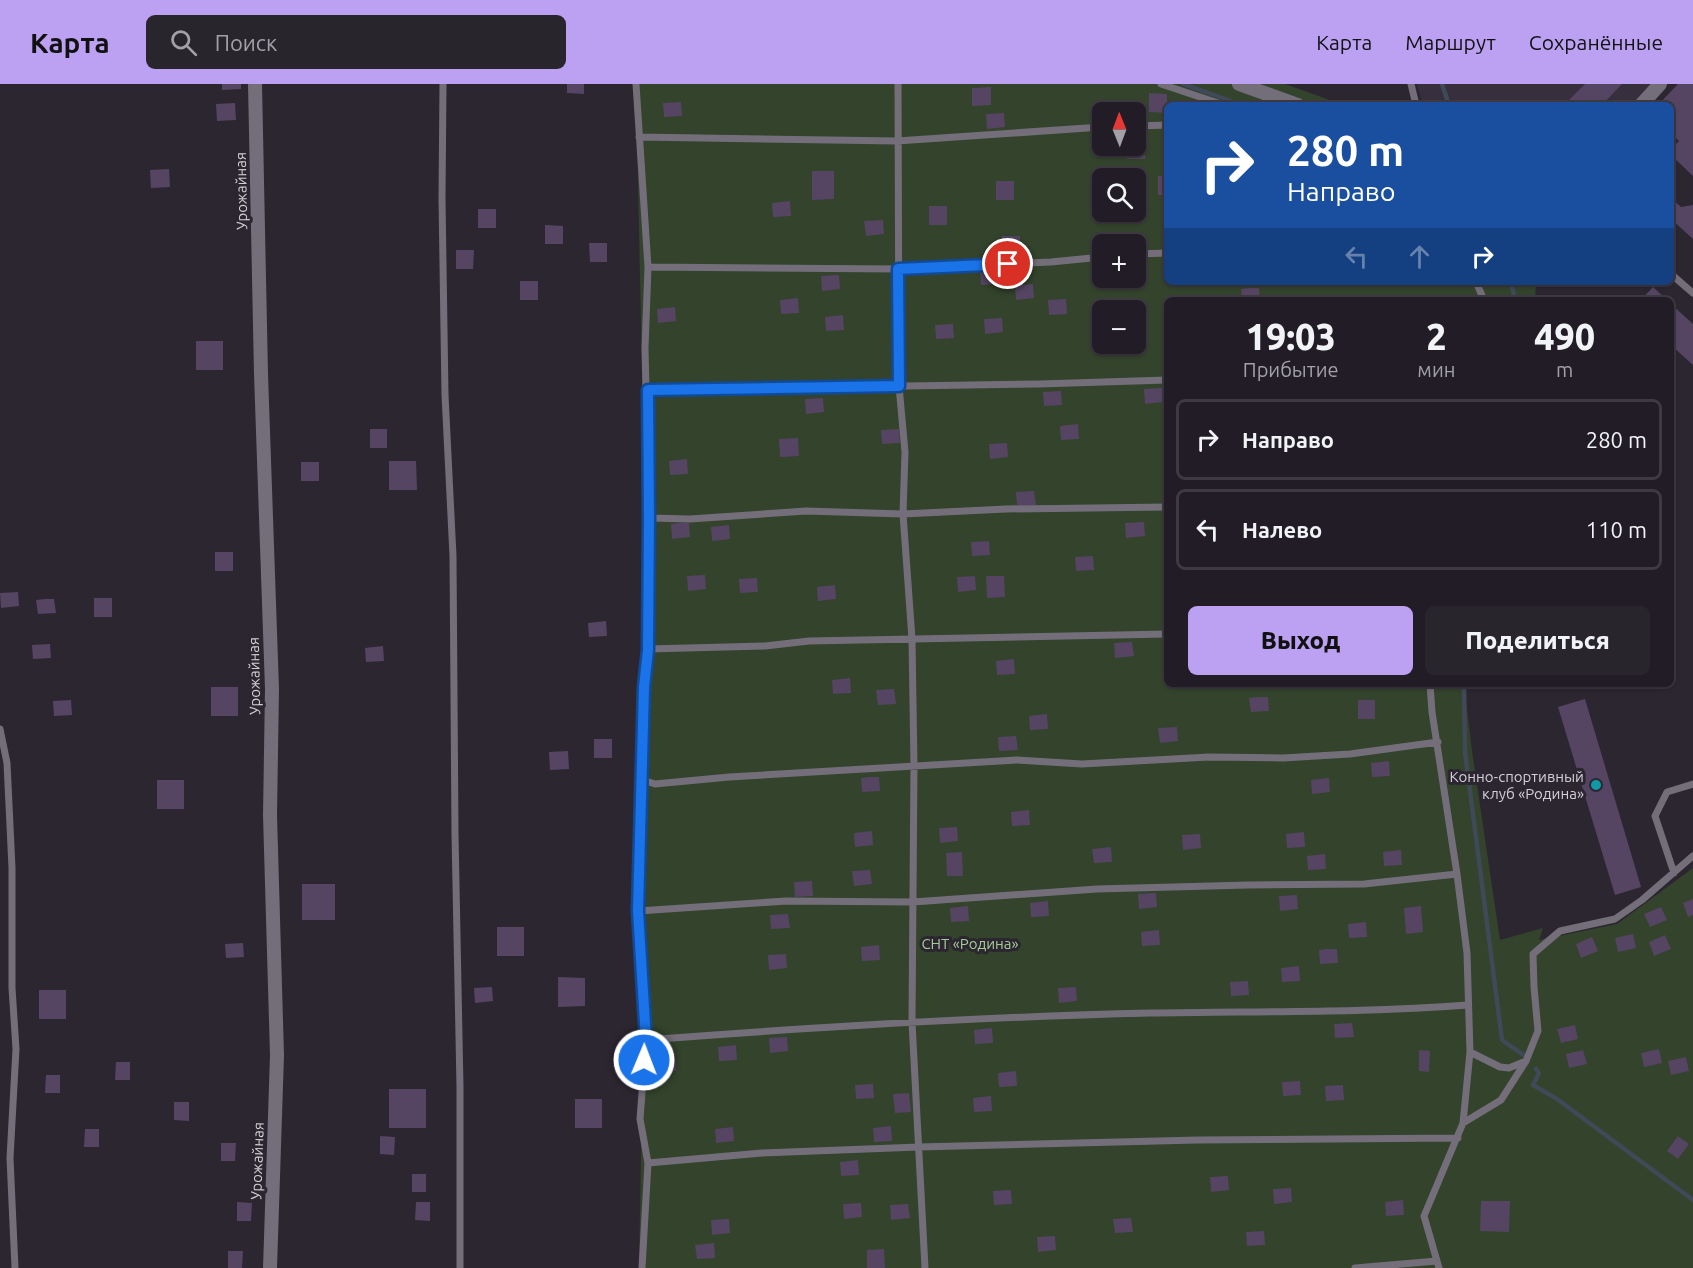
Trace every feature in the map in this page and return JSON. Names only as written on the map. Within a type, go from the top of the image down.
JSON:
[{"type":"street","name":"Урожайная","points":[[255,84],[261,374],[272,689],[270,815],[277,1055],[270,1268]]},
{"type":"street","points":[[1239,84],[1290,102]]},
{"type":"street","points":[[1644,102],[1660,84]]},
{"type":"lane","points":[[443,84],[445,395],[453,556],[460,1268]]},
{"type":"lane","points":[[636,84],[648,267],[645,348],[648,390],[648,650],[644,687],[638,911],[646,1040],[640,1119],[648,1162],[642,1268]]},
{"type":"lane","points":[[898,84],[899,386],[905,452],[903,514],[912,639],[914,766],[912,1022],[925,1268]]},
{"type":"lane","points":[[1161,84],[1215,102]]},
{"type":"lane","points":[[1411,84],[1415,102]]},
{"type":"lane","points":[[1146,126],[1164,125]]},
{"type":"lane","points":[[639,137],[897,141],[1092,128]]},
{"type":"lane","points":[[1146,254],[1164,253]]},
{"type":"lane","points":[[648,267],[898,269],[1092,259]]},
{"type":"lane","points":[[1674,277],[1693,293]]},
{"type":"lane","points":[[648,390],[1164,380]]},
{"type":"lane","points":[[649,518],[690,519],[806,511],[903,514],[1164,507]]},
{"type":"lane","points":[[648,650],[765,646],[809,641],[1164,634]]},
{"type":"lane","points":[[1355,1268],[1438,1264],[1424,1216],[1463,1124],[1470,1052],[1467,953],[1430,687]]},
{"type":"lane","points":[[0,729],[7,763],[12,868],[12,988],[16,1049],[10,1158],[15,1268]]},
{"type":"lane","points":[[643,780],[655,784],[729,777],[1017,760],[1082,764],[1209,757],[1283,758],[1361,752],[1438,742]]},
{"type":"lane","points":[[1674,873],[1655,816],[1668,792],[1693,784]]},
{"type":"lane","points":[[1463,1124],[1501,1100],[1526,1061],[1538,1031],[1533,954],[1560,931],[1615,919],[1642,900],[1693,856]]},
{"type":"lane","points":[[638,911],[786,901],[913,902],[1097,888],[1364,884],[1457,874]]},
{"type":"lane","points":[[646,1040],[912,1022],[1148,1013],[1412,1009],[1468,1005]]},
{"type":"lane","points":[[1470,1052],[1500,1067],[1509,1068],[1526,1061]]},
{"type":"lane","points":[[648,1162],[762,1153],[919,1148],[1198,1140],[1458,1138]]},
{"type":"shaded area","points":[[1417,84],[1663,84],[1647,102],[1422,102]]},
{"type":"green space","name":"СНТ «Родина»","points":[[636,84],[1285,84],[1333,102],[1164,102],[1164,285],[1536,285],[1535,297],[1164,297],[1164,687],[1464,687],[1500,940],[1543,928],[1539,940],[1617,924],[1693,868],[1693,1268],[639,1268],[649,710]]},
{"type":"building","points":[[222,84],[241,84],[241,89],[222,90]]},
{"type":"building","points":[[567,84],[584,84],[584,94],[567,93]]},
{"type":"building","points":[[1585,84],[1622,84],[1605,102],[1567,102]]},
{"type":"building","points":[[1678,84],[1693,84],[1693,176],[1674,158],[1674,146],[1679,141],[1674,136],[1674,102],[1661,102]]},
{"type":"building","points":[[991,87],[991,105],[972,106],[972,88]]},
{"type":"building","points":[[1149,93],[1167,94],[1164,113],[1149,112]]},
{"type":"building","points":[[681,102],[682,116],[664,117],[663,103]]},
{"type":"building","points":[[235,103],[236,120],[217,121],[216,104]]},
{"type":"building","points":[[1004,113],[1005,127],[987,129],[986,114]]},
{"type":"building","points":[[1127,156],[1145,156],[1145,159],[1127,159]]},
{"type":"building","points":[[169,169],[170,187],[151,188],[150,170]]},
{"type":"building","points":[[812,171],[834,171],[834,199],[812,200]]},
{"type":"building","points":[[1158,176],[1164,176],[1164,195],[1158,195]]},
{"type":"building","points":[[996,181],[1014,181],[1014,200],[996,200]]},
{"type":"building","points":[[790,201],[791,216],[773,217],[772,203]]},
{"type":"building","points":[[1674,201],[1681,207],[1693,205],[1693,239],[1674,222]]},
{"type":"building","points":[[929,206],[947,206],[947,225],[929,225]]},
{"type":"building","points":[[478,209],[496,209],[496,228],[478,228]]},
{"type":"building","points":[[883,220],[884,234],[866,236],[864,221]]},
{"type":"building","points":[[545,225],[563,226],[563,244],[545,244]]},
{"type":"building","points":[[1002,236],[1020,236],[1020,255],[1002,256]]},
{"type":"building","points":[[589,243],[607,243],[607,262],[590,262]]},
{"type":"building","points":[[456,250],[474,250],[473,269],[456,269]]},
{"type":"building","points":[[998,269],[999,284],[981,285],[980,271]]},
{"type":"building","points":[[839,275],[840,289],[822,291],[821,276]]},
{"type":"building","points":[[520,281],[538,281],[538,300],[520,300]]},
{"type":"building","points":[[1033,284],[1034,298],[1016,300],[1015,285]]},
{"type":"building","points":[[1653,287],[1664,297],[1644,297]]},
{"type":"building","points":[[1259,288],[1260,297],[1242,297],[1241,289]]},
{"type":"building","points":[[798,298],[799,313],[781,314],[780,300]]},
{"type":"building","points":[[1066,299],[1067,314],[1049,315],[1048,300]]},
{"type":"building","points":[[675,307],[676,321],[658,323],[657,309]]},
{"type":"building","points":[[1674,307],[1693,324],[1693,365],[1674,348]]},
{"type":"building","points":[[843,315],[844,330],[826,331],[825,317]]},
{"type":"building","points":[[1002,318],[1003,332],[985,334],[984,319]]},
{"type":"building","points":[[953,324],[954,338],[936,339],[935,325]]},
{"type":"building","points":[[196,341],[223,341],[223,370],[196,370]]},
{"type":"building","points":[[1162,388],[1163,402],[1145,404],[1144,389]]},
{"type":"building","points":[[1061,391],[1062,405],[1044,406],[1043,392]]},
{"type":"building","points":[[823,398],[824,412],[806,414],[805,399]]},
{"type":"building","points":[[1078,424],[1079,439],[1061,440],[1060,426]]},
{"type":"building","points":[[370,429],[387,429],[387,448],[370,448]]},
{"type":"building","points":[[899,429],[900,443],[882,444],[881,430]]},
{"type":"building","points":[[798,438],[799,456],[780,457],[779,439]]},
{"type":"building","points":[[1007,443],[1008,457],[990,459],[989,444]]},
{"type":"building","points":[[687,459],[688,474],[670,475],[669,461]]},
{"type":"building","points":[[389,461],[416,461],[417,490],[389,490]]},
{"type":"building","points":[[301,462],[319,462],[319,481],[301,481]]},
{"type":"building","points":[[1034,491],[1036,505],[1017,506],[1016,492]]},
{"type":"building","points":[[1144,522],[1145,536],[1126,538],[1125,523]]},
{"type":"building","points":[[689,523],[690,537],[672,539],[671,524]]},
{"type":"building","points":[[729,525],[730,539],[712,541],[711,527]]},
{"type":"building","points":[[989,541],[990,555],[972,556],[971,542]]},
{"type":"building","points":[[215,552],[233,552],[233,571],[215,571]]},
{"type":"building","points":[[1093,556],[1094,570],[1076,571],[1075,557]]},
{"type":"building","points":[[705,575],[706,589],[688,591],[687,576]]},
{"type":"building","points":[[975,576],[976,590],[958,592],[957,577]]},
{"type":"building","points":[[986,576],[1004,576],[1005,597],[987,598]]},
{"type":"building","points":[[757,578],[758,592],[740,593],[739,579]]},
{"type":"building","points":[[835,585],[836,599],[818,601],[817,587]]},
{"type":"building","points":[[18,592],[19,606],[1,608],[0,593]]},
{"type":"building","points":[[94,598],[112,598],[112,617],[94,617]]},
{"type":"building","points":[[54,599],[56,613],[38,614],[36,600]]},
{"type":"building","points":[[606,621],[607,636],[589,637],[588,623]]},
{"type":"building","points":[[1132,642],[1134,656],[1115,658],[1114,643]]},
{"type":"building","points":[[50,644],[51,658],[33,659],[32,645]]},
{"type":"building","points":[[383,646],[384,661],[366,662],[365,648]]},
{"type":"building","points":[[1014,659],[1015,674],[997,675],[996,661]]},
{"type":"building","points":[[850,678],[851,693],[833,694],[832,680]]},
{"type":"building","points":[[211,687],[238,687],[238,716],[211,716]]},
{"type":"building","points":[[894,689],[896,704],[878,705],[876,690]]},
{"type":"building","points":[[1268,697],[1269,711],[1251,712],[1249,698]]},
{"type":"building","name":"Конно-спортивный клуб «Родина»","points":[[1585,699],[1641,887],[1615,895],[1558,707]]},
{"type":"building","points":[[71,700],[72,715],[54,716],[53,701]]},
{"type":"building","points":[[1358,700],[1375,700],[1375,719],[1358,719]]},
{"type":"building","points":[[1047,714],[1048,729],[1030,730],[1029,716]]},
{"type":"building","points":[[1177,727],[1178,741],[1160,743],[1158,728]]},
{"type":"building","points":[[1016,736],[1018,750],[999,751],[998,737]]},
{"type":"building","points":[[594,739],[612,739],[612,758],[594,758]]},
{"type":"building","points":[[568,751],[569,769],[550,770],[549,752]]},
{"type":"building","points":[[1389,761],[1390,776],[1372,777],[1371,763]]},
{"type":"building","points":[[879,777],[880,791],[862,792],[861,778]]},
{"type":"building","points":[[1329,778],[1330,792],[1312,794],[1311,780]]},
{"type":"building","points":[[157,780],[184,780],[184,809],[157,809]]},
{"type":"building","points":[[1029,810],[1030,825],[1012,826],[1011,812]]},
{"type":"building","points":[[957,827],[958,841],[940,843],[939,828]]},
{"type":"building","points":[[872,831],[873,845],[855,847],[854,833]]},
{"type":"building","points":[[1304,832],[1305,847],[1287,848],[1286,834]]},
{"type":"building","points":[[1200,834],[1201,848],[1183,850],[1182,835]]},
{"type":"building","points":[[1111,847],[1112,862],[1094,863],[1092,849]]},
{"type":"building","points":[[1401,850],[1402,865],[1384,866],[1383,852]]},
{"type":"building","points":[[962,852],[963,876],[947,876],[946,853]]},
{"type":"building","points":[[1325,854],[1326,869],[1308,870],[1307,856]]},
{"type":"building","points":[[870,870],[872,884],[854,886],[852,871]]},
{"type":"building","points":[[812,881],[813,896],[795,897],[794,882]]},
{"type":"building","points":[[302,884],[335,884],[335,920],[302,920]]},
{"type":"building","points":[[1156,893],[1157,907],[1139,909],[1138,894]]},
{"type":"building","points":[[1297,895],[1298,909],[1280,911],[1279,896]]},
{"type":"building","points":[[1693,899],[1693,915],[1688,917],[1683,903]]},
{"type":"building","points":[[1048,901],[1049,916],[1031,917],[1030,903]]},
{"type":"building","points":[[968,906],[969,921],[951,922],[950,908]]},
{"type":"building","points":[[1421,906],[1423,932],[1406,934],[1404,908]]},
{"type":"building","points":[[1661,907],[1667,920],[1650,927],[1644,914]]},
{"type":"building","points":[[788,914],[790,928],[771,929],[770,915]]},
{"type":"building","points":[[1366,922],[1367,937],[1349,938],[1348,924]]},
{"type":"building","points":[[497,927],[524,927],[524,956],[497,956]]},
{"type":"building","points":[[1159,930],[1160,945],[1142,946],[1141,932]]},
{"type":"building","points":[[1633,934],[1636,948],[1618,952],[1615,938]]},
{"type":"building","points":[[1665,935],[1671,949],[1654,956],[1649,942]]},
{"type":"building","points":[[1592,937],[1598,951],[1581,958],[1576,944]]},
{"type":"building","points":[[243,943],[244,957],[226,958],[225,944]]},
{"type":"building","points":[[879,945],[880,960],[862,961],[861,947]]},
{"type":"building","points":[[1337,949],[1338,963],[1320,964],[1319,950]]},
{"type":"building","points":[[786,954],[787,968],[769,970],[768,955]]},
{"type":"building","points":[[1299,966],[1300,981],[1282,982],[1281,968]]},
{"type":"building","points":[[558,977],[585,978],[585,1006],[558,1007]]},
{"type":"building","points":[[1248,981],[1249,995],[1231,996],[1230,982]]},
{"type":"building","points":[[492,987],[493,1001],[475,1003],[474,988]]},
{"type":"building","points":[[1076,987],[1077,1001],[1059,1003],[1058,988]]},
{"type":"building","points":[[39,990],[66,990],[66,1019],[39,1019]]},
{"type":"building","points":[[1352,1023],[1354,1037],[1335,1038],[1334,1024]]},
{"type":"building","points":[[1575,1025],[1578,1039],[1561,1043],[1557,1029]]},
{"type":"building","points":[[992,1028],[993,1043],[975,1044],[974,1030]]},
{"type":"building","points":[[787,1037],[788,1051],[770,1053],[769,1038]]},
{"type":"building","points":[[736,1045],[737,1060],[719,1061],[718,1047]]},
{"type":"building","points":[[1659,1049],[1662,1063],[1644,1067],[1641,1053]]},
{"type":"building","points":[[1419,1050],[1430,1051],[1429,1072],[1419,1071]]},
{"type":"building","points":[[1583,1050],[1587,1064],[1569,1068],[1566,1054]]},
{"type":"building","points":[[675,1056],[676,1071],[658,1072],[657,1057]]},
{"type":"building","points":[[1686,1057],[1689,1071],[1671,1075],[1668,1061]]},
{"type":"building","points":[[116,1062],[130,1062],[130,1080],[115,1080]]},
{"type":"building","points":[[1016,1071],[1017,1086],[999,1087],[998,1073]]},
{"type":"building","points":[[46,1075],[60,1075],[60,1093],[45,1093]]},
{"type":"building","points":[[1300,1081],[1301,1095],[1283,1096],[1282,1082]]},
{"type":"building","points":[[873,1084],[874,1098],[856,1099],[855,1085]]},
{"type":"building","points":[[1343,1085],[1344,1100],[1326,1101],[1325,1086]]},
{"type":"building","points":[[389,1089],[426,1089],[426,1128],[389,1128]]},
{"type":"building","points":[[909,1093],[911,1112],[895,1113],[893,1094]]},
{"type":"building","points":[[991,1096],[992,1111],[974,1112],[973,1098]]},
{"type":"building","points":[[575,1099],[602,1099],[602,1128],[575,1128]]},
{"type":"building","points":[[174,1102],[189,1102],[189,1121],[174,1120]]},
{"type":"building","points":[[891,1126],[892,1141],[874,1142],[873,1128]]},
{"type":"building","points":[[733,1127],[734,1141],[716,1143],[715,1129]]},
{"type":"building","points":[[85,1129],[99,1129],[99,1147],[84,1147]]},
{"type":"building","points":[[380,1136],[395,1137],[394,1155],[380,1154]]},
{"type":"building","points":[[1678,1136],[1689,1144],[1678,1159],[1667,1151]]},
{"type":"building","points":[[221,1143],[236,1143],[235,1161],[221,1161]]},
{"type":"building","points":[[858,1160],[859,1175],[841,1176],[840,1162]]},
{"type":"building","points":[[412,1174],[426,1174],[426,1192],[412,1192]]},
{"type":"building","points":[[1228,1176],[1229,1190],[1211,1192],[1210,1177]]},
{"type":"building","points":[[1291,1188],[1292,1202],[1274,1204],[1273,1189]]},
{"type":"building","points":[[1011,1190],[1012,1204],[994,1205],[993,1191]]},
{"type":"building","points":[[1403,1200],[1404,1215],[1386,1216],[1385,1202]]},
{"type":"building","points":[[1481,1201],[1510,1201],[1509,1232],[1480,1231]]},
{"type":"building","points":[[237,1202],[252,1203],[251,1221],[237,1221]]},
{"type":"building","points":[[416,1202],[430,1202],[430,1221],[415,1220]]},
{"type":"building","points":[[861,1203],[862,1217],[844,1219],[843,1204]]},
{"type":"building","points":[[908,1204],[910,1218],[891,1220],[890,1205]]},
{"type":"building","points":[[1131,1218],[1133,1232],[1115,1233],[1113,1219]]},
{"type":"building","points":[[729,1219],[730,1233],[712,1235],[711,1220]]},
{"type":"building","points":[[1264,1231],[1265,1245],[1247,1246],[1246,1232]]},
{"type":"building","points":[[1055,1236],[1056,1250],[1038,1252],[1037,1237]]},
{"type":"building","points":[[714,1243],[715,1258],[697,1259],[695,1245]]},
{"type":"building","points":[[884,1249],[885,1268],[867,1268],[867,1250]]},
{"type":"building","points":[[228,1251],[243,1251],[242,1268],[228,1268]]},
{"type":"waterway","points":[[1183,84],[1231,101]]},
{"type":"waterway","points":[[1442,84],[1448,102]]},
{"type":"waterway","points":[[1512,285],[1514,297]]},
{"type":"waterway","points":[[1464,687],[1465,752],[1502,1040],[1525,1056]]},
{"type":"waterway","points":[[1536,1069],[1539,1073],[1533,1085],[1557,1099],[1693,1200]]},
{"type":"place","name":"Конно-спортивный клуб «Родина»","points":[[1596,785]]},
{"type":"route","points":[[644,1060],[646,1040],[638,911],[644,687],[648,650],[648,390],[899,386],[898,269],[1008,264]]}]
